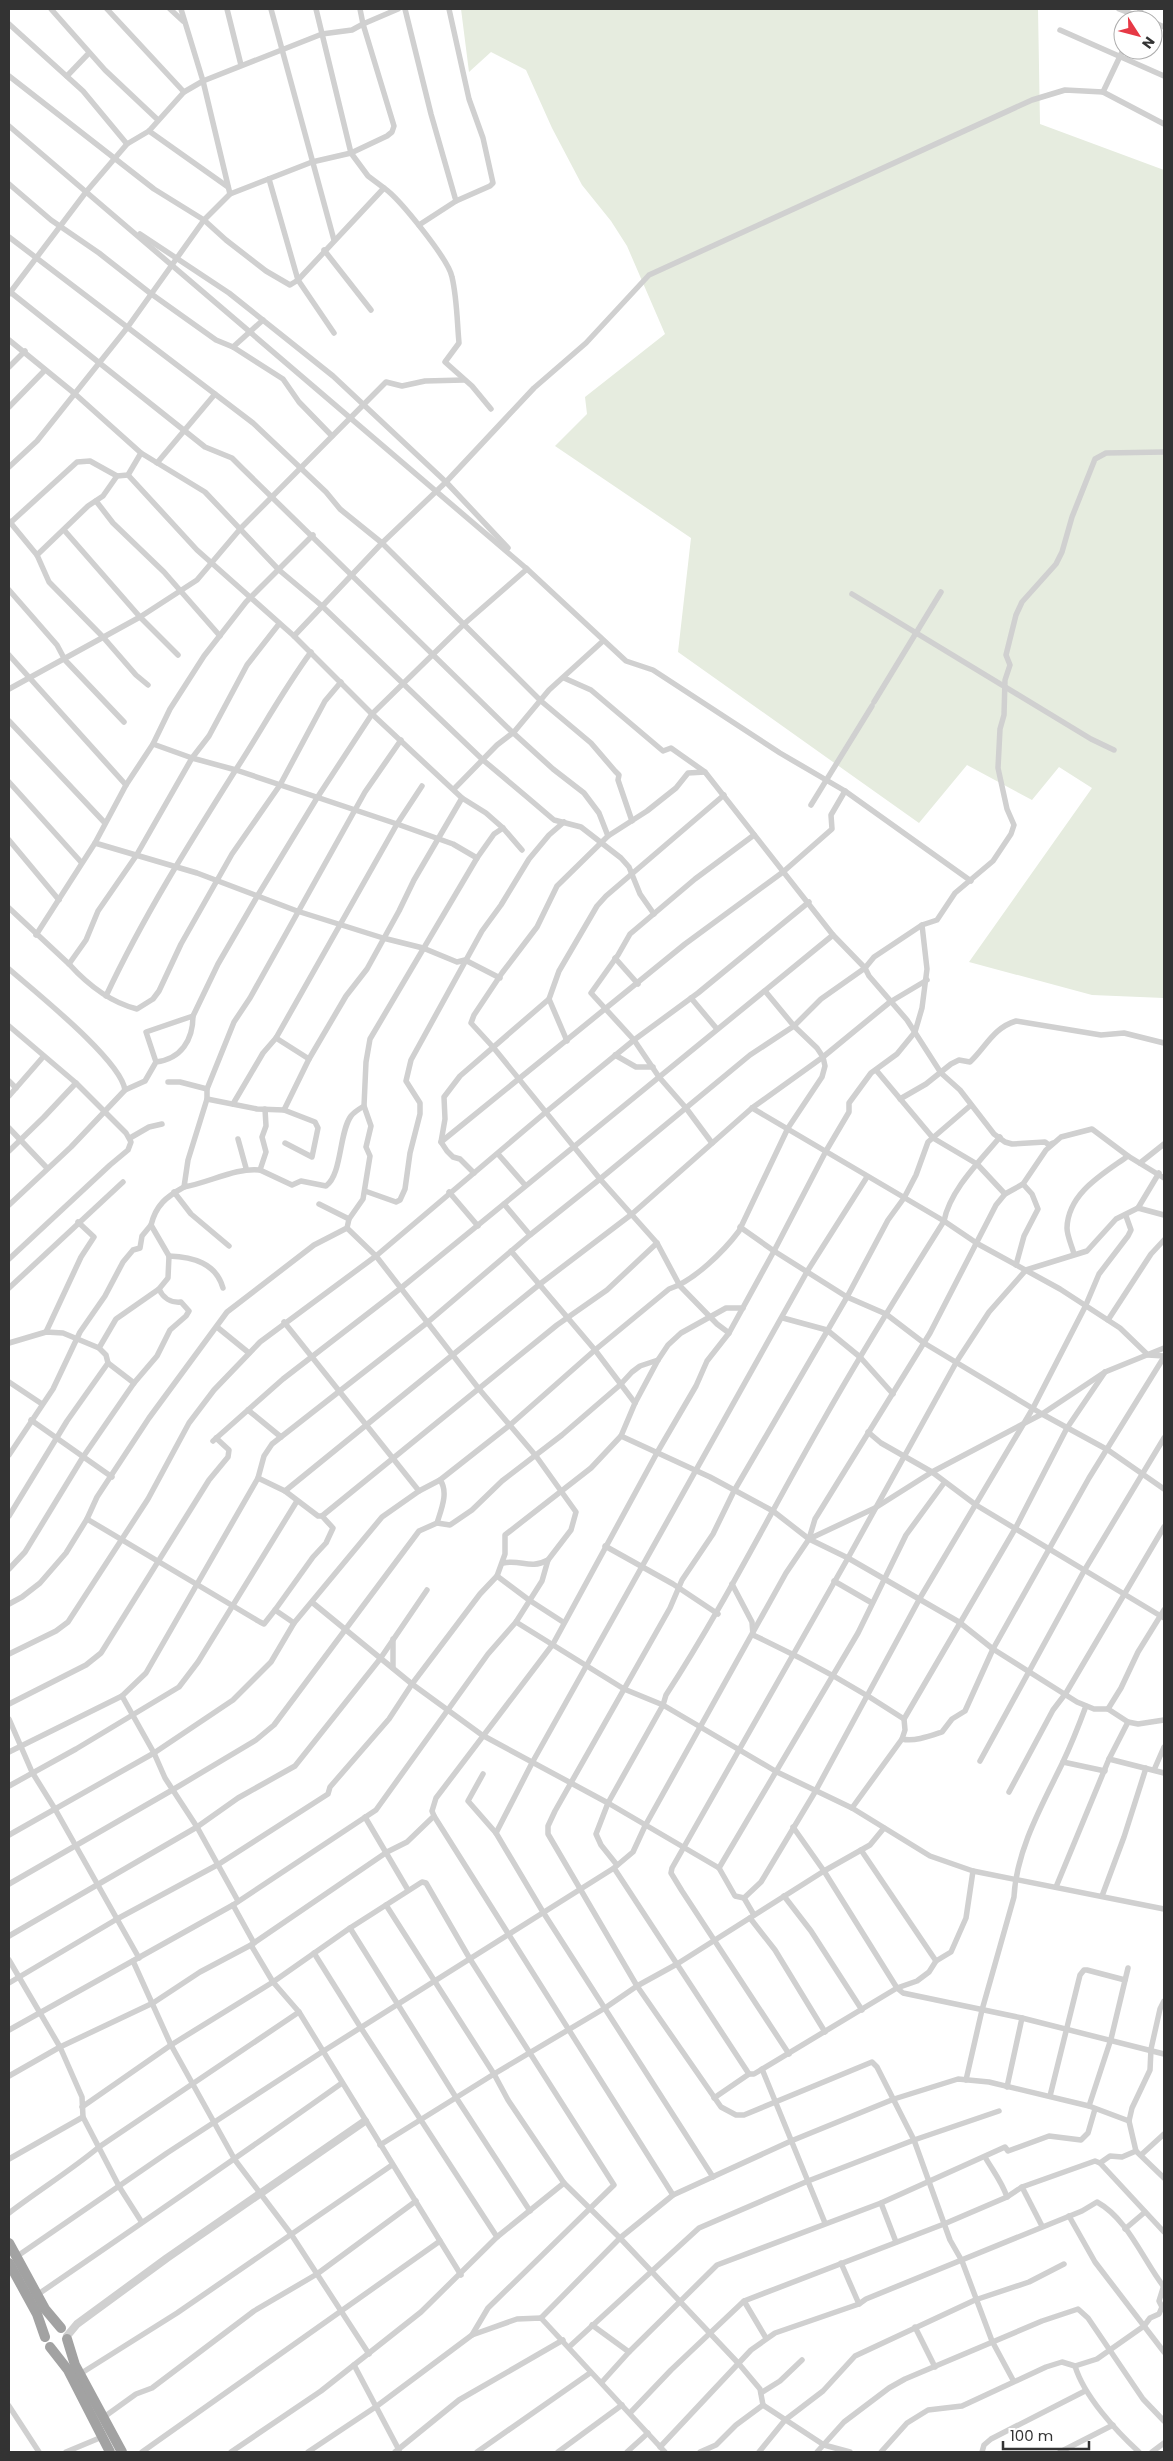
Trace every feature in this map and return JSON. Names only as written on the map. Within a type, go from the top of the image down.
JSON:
[{"type":"highway","points":[[9,2243],[12,2260],[48,2342],[68,2370],[110,2452]]},
{"type":"highway","points":[[12,2260],[37,2295],[50,2318],[64,2333],[80,2374],[122,2452]]},
{"type":"highway","points":[[48,2342],[51,2328],[64,2333]]},
{"type":"highway","points":[[48,2342],[61,2347],[64,2333]]},
{"type":"street","points":[[51,9],[89,53],[158,120]]},
{"type":"street","points":[[107,9],[184,92]]},
{"type":"street","points":[[170,9],[185,22]]},
{"type":"street","points":[[181,9],[203,81],[230,194]]},
{"type":"street","points":[[227,9],[242,65]]},
{"type":"street","points":[[272,9],[334,240]]},
{"type":"street","points":[[316,9],[351,153],[368,176],[395,195],[452,275],[459,342],[445,362],[491,408]]},
{"type":"street","points":[[9,467],[36,441],[127,328],[150,293],[204,220],[230,194],[312,162],[351,153],[392,132],[394,126],[360,9]]},
{"type":"street","points":[[398,9],[352,30],[322,34],[242,65],[203,81],[184,92],[149,131],[127,144],[86,192],[9,292],[99,361],[205,447],[232,458],[271,498],[313,535],[514,732],[553,768],[584,793],[599,813],[608,836]]},
{"type":"street","points":[[406,9],[431,114],[456,201]]},
{"type":"street","points":[[418,225],[456,201],[493,183],[483,138],[469,99],[449,9]]},
{"type":"street","points":[[9,24],[67,76],[99,108],[127,144]]},
{"type":"street","points":[[1060,30],[1113,55]]},
{"type":"street","points":[[67,76],[89,53]]},
{"type":"street","points":[[1103,92],[1119,60]]},
{"type":"street","points":[[1125,60],[1164,76]]},
{"type":"street","points":[[9,76],[154,189],[204,220],[226,240],[278,279],[290,285],[298,280],[384,188]]},
{"type":"street","points":[[294,636],[382,543],[446,482],[534,388],[586,343],[649,275],[1032,100],[1065,90],[1103,92],[1164,124]]},
{"type":"street","points":[[9,126],[528,569]]},
{"type":"street","points":[[9,130],[86,192],[176,259],[229,293],[364,403],[446,482],[528,569],[626,661],[653,670],[780,753],[845,791],[971,880]]},
{"type":"street","points":[[149,131],[228,186]]},
{"type":"street","points":[[269,179],[298,280],[334,333]]},
{"type":"street","points":[[9,184],[60,227],[99,253],[150,293],[216,340],[233,347],[283,379],[299,402],[332,436]]},
{"type":"street","points":[[9,237],[253,422],[326,492],[340,509],[382,543],[541,701],[591,743],[619,775],[618,780],[632,820]]},
{"type":"street","points":[[324,250],[371,310]]},
{"type":"street","points":[[233,347],[263,320]]},
{"type":"street","points":[[9,340],[74,393],[141,453],[205,492],[279,570],[322,606],[483,760],[554,820],[581,828],[621,858],[629,867],[640,894],[654,914]]},
{"type":"street","points":[[9,367],[24,351]]},
{"type":"street","points":[[9,407],[45,370]]},
{"type":"street","points":[[9,690],[140,617],[196,580],[241,528],[386,382],[402,386],[425,381],[464,380]]},
{"type":"street","points":[[157,463],[215,394]]},
{"type":"street","points":[[9,1752],[122,1696],[146,1673],[258,1478],[264,1456],[272,1444],[428,1322],[530,1235],[750,1055],[794,1026],[821,999],[865,968],[874,957],[922,925],[937,920],[955,893],[993,861],[1012,834],[1014,825],[1007,809],[998,768],[1000,729],[1004,715],[1004,685],[1010,665],[1006,654],[1016,615],[1022,602],[1056,564],[1062,552],[1072,516],[1095,460],[1106,453],[1164,452]]},
{"type":"street","points":[[128,475],[141,453]]},
{"type":"street","points":[[128,475],[116,476],[90,461],[77,462],[9,523],[37,555],[50,582],[136,675],[148,685]]},
{"type":"street","points":[[128,475],[211,562],[294,636],[372,714],[462,798],[486,813],[503,828],[522,850]]},
{"type":"street","points":[[37,555],[112,486],[116,476]]},
{"type":"street","points":[[96,501],[112,523],[164,572],[220,636]]},
{"type":"street","points":[[64,530],[140,617],[178,655]]},
{"type":"street","points":[[36,935],[60,900],[81,862],[95,843],[126,785],[153,744],[177,698],[250,597],[313,535]]},
{"type":"street","points":[[156,1062],[165,1061],[176,1055],[187,1044],[193,1025],[193,1016],[214,971],[317,798],[372,714],[464,624],[528,569]]},
{"type":"street","points":[[9,590],[57,645],[65,660],[124,722]]},
{"type":"street","points":[[811,805],[941,592]]},
{"type":"street","points":[[852,594],[1091,739],[1114,750]]},
{"type":"street","points":[[69,964],[86,940],[98,911],[136,856],[192,758],[209,736],[247,665],[279,624]]},
{"type":"street","points":[[454,790],[603,641]]},
{"type":"street","points":[[106,996],[146,916],[283,690],[311,652]]},
{"type":"street","points":[[9,655],[126,785]]},
{"type":"street","points":[[564,678],[591,690],[663,751],[672,748],[705,772],[783,872],[809,902],[833,935],[865,968],[869,976],[915,1032],[941,1073],[960,1090],[994,1134],[1005,1142],[1012,1144],[1046,1142],[1049,1145],[1061,1137],[1092,1129],[1128,1156],[1159,1173],[1164,1178]]},
{"type":"street","points":[[9,908],[82,978],[106,996],[121,1005],[137,1009],[153,999],[166,978],[181,944],[246,832],[280,785],[325,701],[341,682]]},
{"type":"street","points":[[9,721],[105,823]]},
{"type":"street","points":[[184,1187],[188,1160],[207,1099],[207,1089],[234,1022],[250,998],[355,811],[400,740]]},
{"type":"street","points":[[153,744],[397,824],[439,839],[477,858]]},
{"type":"street","points":[[705,772],[688,773],[676,788],[608,836],[557,886],[537,927],[474,1015],[471,1023],[493,1047],[600,1179],[657,1243],[680,1286],[710,1317],[729,1333]]},
{"type":"street","points":[[9,782],[81,862]]},
{"type":"street","points":[[233,1104],[263,1053],[276,1038],[397,824],[422,786]]},
{"type":"street","points":[[442,1142],[698,934],[783,872],[832,829],[831,815],[845,791]]},
{"type":"street","points":[[474,1172],[460,1159],[453,1157],[446,1151],[442,1142],[445,1119],[444,1097],[460,1076],[549,999],[559,971],[597,906],[724,795]]},
{"type":"street","points":[[284,1110],[309,1059],[383,938],[414,880],[462,798]]},
{"type":"street","points":[[365,1191],[396,1202],[400,1200],[405,1189],[410,1152],[420,1114],[420,1103],[406,1081],[408,1071],[464,960],[501,905],[518,874],[549,835],[564,822]]},
{"type":"street","points":[[347,1228],[349,1219],[361,1203],[365,1191],[370,1156],[366,1147],[371,1126],[364,1106],[366,1062],[370,1039],[477,858],[494,834],[503,828]]},
{"type":"street","points":[[712,1144],[686,1108],[659,1077],[634,1040],[592,993],[630,934],[754,835]]},
{"type":"street","points":[[9,840],[60,900]]},
{"type":"street","points":[[95,843],[218,880],[297,912],[423,948],[457,962],[464,960],[500,978]]},
{"type":"street","points":[[9,1654],[56,1631],[68,1622],[148,1498],[189,1423],[214,1390],[249,1353],[284,1322],[305,1310],[376,1256],[615,1055],[691,998],[809,902]]},
{"type":"street","points":[[673,2195],[567,2030],[432,1811],[436,1798],[553,1644],[605,1546],[696,1386],[706,1361],[729,1333],[743,1308],[826,1151],[849,1112],[849,1103],[876,1070],[897,1054],[915,1032],[927,980],[922,925]]},
{"type":"street","points":[[9,1704],[86,1665],[102,1653],[209,1480],[228,1456],[228,1450],[215,1439],[312,1357],[478,1226],[525,1185],[833,935]]},
{"type":"street","points":[[615,958],[638,984]]},
{"type":"street","points":[[9,969],[89,1040],[120,1076],[125,1090]]},
{"type":"street","points":[[284,1491],[540,1284],[632,1214],[752,1108],[823,1056],[890,1002],[927,980]]},
{"type":"street","points":[[9,1835],[154,1753],[239,1695],[270,1662],[294,1623],[312,1603],[338,1567],[382,1517],[419,1491],[440,1480],[510,1425],[595,1350],[669,1289],[680,1286],[729,1244],[740,1227],[788,1128],[822,1077],[823,1056],[794,1026],[765,991]]},
{"type":"street","points":[[691,998],[716,1029]]},
{"type":"street","points":[[549,999],[567,1041]]},
{"type":"street","points":[[9,1205],[105,1113],[125,1090],[145,1081],[156,1062],[146,1032],[193,1016]]},
{"type":"street","points":[[900,1100],[959,1060],[970,1062],[995,1032],[1005,1024],[1016,1021],[1101,1035],[1124,1033],[1164,1043]]},
{"type":"street","points":[[9,1026],[43,1057],[76,1082],[130,1138]]},
{"type":"street","points":[[276,1038],[309,1059]]},
{"type":"street","points":[[615,1055],[636,1067],[653,1067]]},
{"type":"street","points":[[9,1096],[43,1057]]},
{"type":"street","points":[[876,1070],[932,1138],[977,1164],[1005,1194]]},
{"type":"street","points":[[9,1081],[16,1088]]},
{"type":"street","points":[[9,1151],[76,1082]]},
{"type":"street","points":[[168,1082],[180,1082],[207,1089]]},
{"type":"street","points":[[207,1099],[265,1109],[284,1110],[304,1116],[315,1122],[318,1128],[312,1157],[285,1143]]},
{"type":"street","points":[[971,1104],[928,1142],[921,1156],[916,1175],[904,1198],[888,1220],[848,1296],[734,1491],[713,1534],[678,1588],[548,1826],[548,1834],[637,1986],[721,2107],[736,2115],[744,2115],[872,2062],[877,2067],[914,2140],[944,2224],[962,2261],[975,2300],[992,2341],[1013,2380]]},
{"type":"street","points":[[9,1456],[63,1371],[76,1340],[105,1296],[128,1254],[140,1248],[142,1236],[151,1225],[156,1208],[166,1196],[184,1187],[221,1178],[246,1168],[260,1170],[292,1185],[301,1181],[328,1185],[335,1172],[350,1117],[364,1106]]},
{"type":"street","points":[[752,1108],[1108,1320],[1148,1355],[1164,1357],[1108,1450],[1088,1478],[1050,1550],[993,1649],[965,1711],[952,1719],[942,1732],[919,1736],[910,1741],[902,1739]]},
{"type":"street","points":[[260,1170],[266,1152],[262,1138],[266,1126],[265,1109]]},
{"type":"street","points":[[130,1138],[149,1127],[162,1124]]},
{"type":"street","points":[[9,1128],[47,1168]]},
{"type":"street","points":[[749,2074],[601,1845],[596,1834],[608,1803],[663,1706],[666,1695],[718,1614],[732,1584],[860,1357],[944,1221],[950,1201],[977,1164],[1000,1137]]},
{"type":"street","points":[[12,2260],[213,2123],[616,1866],[633,1852],[645,1826],[786,1573],[809,1539],[815,1519],[924,1343],[978,1244],[996,1205],[1005,1194],[1023,1184],[1046,1150],[1061,1137]]},
{"type":"street","points":[[9,1259],[128,1150],[130,1138]]},
{"type":"street","points":[[238,1139],[246,1168]]},
{"type":"street","points":[[1140,1163],[1164,1144]]},
{"type":"street","points":[[498,1154],[525,1185]]},
{"type":"street","points":[[1074,1254],[1067,1229],[1073,1204],[1084,1190],[1128,1156]]},
{"type":"street","points":[[789,2054],[671,1873],[672,1868],[848,1558],[957,1361],[989,1312],[1026,1270],[1087,1251],[1094,1246],[1105,1228],[1116,1219],[1126,1216],[1138,1208],[1159,1173]]},
{"type":"street","points":[[496,1833],[532,1763],[783,1318],[808,1270],[867,1177]]},
{"type":"street","points":[[9,1285],[123,1182]]},
{"type":"street","points":[[1016,1265],[1024,1236],[1038,1209],[1032,1194],[1023,1184]]},
{"type":"street","points":[[174,1192],[191,1214],[229,1246]]},
{"type":"street","points":[[450,1192],[478,1226]]},
{"type":"street","points":[[319,1204],[349,1219]]},
{"type":"street","points":[[504,1204],[530,1235]]},
{"type":"street","points":[[1138,1208],[1164,1215]]},
{"type":"street","points":[[744,1898],[761,1882],[815,1792],[920,1598],[1032,1408],[1085,1307],[1099,1274],[1131,1230],[1126,1216]]},
{"type":"street","points":[[46,1332],[81,1257],[94,1237],[78,1222]]},
{"type":"street","points":[[99,1348],[116,1319],[159,1289],[170,1273],[169,1256],[151,1225]]},
{"type":"street","points":[[740,1227],[774,1251],[848,1296],[886,1314],[924,1343],[957,1361],[1042,1414],[1108,1450],[1164,1489]]},
{"type":"street","points":[[9,2030],[235,1903],[376,1810],[488,1654],[516,1622],[542,1581],[548,1560],[571,1530],[576,1512],[536,1456],[479,1389],[376,1256],[347,1228]]},
{"type":"street","points":[[9,1604],[29,1593],[51,1573],[87,1519],[97,1497],[177,1377],[232,1307],[256,1288],[295,1262],[314,1245],[347,1228]]},
{"type":"street","points":[[1108,1320],[1151,1254],[1164,1240]]},
{"type":"street","points":[[322,1516],[567,1317],[607,1290],[657,1243]]},
{"type":"street","points":[[511,1251],[595,1350],[635,1403]]},
{"type":"street","points":[[169,1256],[186,1257],[210,1266],[220,1277],[223,1288]]},
{"type":"street","points":[[9,1569],[25,1552],[83,1457],[134,1383],[156,1356],[170,1330],[186,1316],[188,1311],[181,1302],[172,1302],[159,1289]]},
{"type":"street","points":[[9,1983],[117,1920],[219,1864],[328,1794],[330,1787],[358,1752],[389,1719],[412,1684],[480,1594],[497,1576],[504,1563],[505,1535],[591,1468],[621,1436],[635,1403],[668,1345],[681,1333],[726,1308],[743,1308]]},
{"type":"street","points":[[783,1318],[827,1330],[860,1357],[892,1394]]},
{"type":"street","points":[[284,1322],[419,1491]]},
{"type":"street","points":[[217,1327],[249,1353]]},
{"type":"street","points":[[9,1344],[46,1332],[63,1333],[99,1348],[106,1355],[108,1363],[134,1383]]},
{"type":"street","points":[[809,1539],[875,1508],[932,1472],[1042,1414],[1104,1372],[1164,1348]]},
{"type":"street","points":[[9,1884],[174,1790],[256,1740],[274,1725],[307,1684],[344,1629],[360,1612],[419,1530],[437,1523],[450,1525],[472,1510],[502,1481],[536,1456],[640,1366],[658,1360]]},
{"type":"street","points":[[9,1516],[56,1437],[108,1363]]},
{"type":"street","points":[[852,1808],[902,1739],[905,1730],[904,1718],[1015,1529],[1067,1428],[1104,1372]]},
{"type":"street","points":[[9,1382],[42,1404]]},
{"type":"street","points":[[248,1410],[281,1437]]},
{"type":"street","points":[[31,1420],[112,1477]]},
{"type":"street","points":[[868,1432],[904,1457],[932,1472],[944,1483],[976,1505],[1084,1571],[1163,1615],[1138,1652],[1121,1688],[1108,1709]]},
{"type":"street","points":[[621,1436],[658,1451],[773,1511],[809,1539],[848,1558],[920,1598],[959,1622],[993,1649],[1086,1706],[1108,1709],[1128,1722],[1153,1723],[1164,1720]]},
{"type":"street","points":[[980,1761],[1084,1571],[1144,1475],[1164,1438]]},
{"type":"street","points":[[87,1519],[122,1538],[264,1624],[313,1556],[326,1543],[332,1528],[322,1516],[318,1516],[284,1491],[258,1478]]},
{"type":"street","points":[[437,1523],[443,1504],[443,1484],[440,1480]]},
{"type":"street","points":[[719,1868],[777,1772],[830,1676],[858,1633],[906,1534],[944,1483]]},
{"type":"street","points":[[9,1786],[134,1715],[179,1687],[187,1679],[297,1501]]},
{"type":"street","points":[[1009,1792],[1053,1710],[1066,1693],[1164,1528]]},
{"type":"street","points":[[605,1546],[678,1588],[718,1614]]},
{"type":"street","points":[[504,1563],[514,1560],[532,1565],[548,1560]]},
{"type":"street","points":[[497,1576],[563,1622]]},
{"type":"street","points":[[834,1581],[872,1603]]},
{"type":"street","points":[[732,1584],[752,1622],[753,1635]]},
{"type":"street","points":[[9,1936],[197,1827],[238,1798],[295,1766],[380,1659],[427,1590]]},
{"type":"street","points":[[312,1603],[380,1659],[482,1736],[684,1846],[719,1868],[735,1896],[744,1898]]},
{"type":"street","points":[[275,1610],[294,1623]]},
{"type":"street","points":[[516,1622],[624,1689],[663,1706],[777,1772],[815,1792],[852,1808],[930,1856],[973,1871],[1164,1909]]},
{"type":"street","points":[[753,1635],[794,1654],[830,1676],[868,1695],[904,1718]]},
{"type":"street","points":[[393,1639],[393,1668]]},
{"type":"street","points":[[122,1696],[154,1753],[165,1778],[219,1864],[253,1944],[273,1982],[299,2012],[461,2275]]},
{"type":"street","points":[[966,2080],[982,2010],[1014,1897],[1015,1878],[1041,1805],[1063,1762],[1086,1706]]},
{"type":"street","points":[[9,1719],[32,1772],[56,1809],[117,1920],[136,1959],[171,2045],[213,2123],[235,2160],[291,2234],[369,2354]]},
{"type":"street","points":[[1056,1887],[1106,1771],[1109,1759],[1128,1722]]},
{"type":"street","points":[[1154,1770],[1164,1746]]},
{"type":"street","points":[[1109,1759],[1164,1773]]},
{"type":"street","points":[[1063,1762],[1106,1771]]},
{"type":"street","points":[[1102,1896],[1124,1837],[1146,1768]]},
{"type":"street","points":[[483,1774],[468,1801],[496,1833],[543,1912],[713,2177]]},
{"type":"street","points":[[9,2076],[60,2047],[153,2003],[200,1972],[253,1944],[387,1852],[407,1842],[434,1816]]},
{"type":"street","points":[[365,1817],[408,1890]]},
{"type":"street","points":[[793,1827],[824,1871],[897,1988],[905,1994],[1022,2018],[1164,2054]]},
{"type":"street","points":[[380,2145],[605,2008],[637,1986],[677,1964],[824,1871],[870,1846],[884,1828]]},
{"type":"street","points":[[861,1850],[936,1961]]},
{"type":"street","points":[[714,2098],[749,2074],[789,2054],[897,1988],[917,1981],[929,1972],[936,1961],[951,1952],[966,1918],[973,1871]]},
{"type":"street","points":[[82,2107],[171,2045],[273,1982],[314,1952],[408,1890],[422,1882],[426,1883],[470,1959],[583,2139],[614,2183],[612,2188],[488,2308],[472,2335]]},
{"type":"street","points":[[784,1896],[811,1931],[862,2010]]},
{"type":"street","points":[[744,1898],[752,1917],[775,1950],[825,2032]]},
{"type":"street","points":[[386,1906],[494,2074],[508,2100],[564,2183],[620,2238],[739,2364],[761,2393],[764,2405],[824,2445],[850,2452]]},
{"type":"street","points":[[350,1928],[530,2211]]},
{"type":"street","points":[[314,1952],[360,2028],[497,2237]]},
{"type":"street","points":[[9,1960],[41,2013],[74,2074],[82,2098],[83,2117],[120,2188],[141,2222]]},
{"type":"street","points":[[602,2382],[629,2352],[717,2265],[930,2183],[1005,2147],[1008,2151],[1049,2136],[1081,2140],[1088,2133],[1092,2107],[1128,1968]]},
{"type":"street","points":[[1050,2096],[1068,2029],[1071,2006],[1084,1970],[1125,1980]]},
{"type":"street","points":[[1164,2001],[1151,2050],[1150,2070],[1128,2121],[1139,2153],[1164,2178]]},
{"type":"street","points":[[9,2213],[47,2184],[76,2166],[99,2147],[299,2012]]},
{"type":"street","points":[[1007,2087],[1022,2018]]},
{"type":"street","points":[[762,2069],[825,2223]]},
{"type":"street","points":[[308,2452],[377,2406],[472,2335],[517,2319],[541,2318],[620,2238],[673,2195],[791,2141],[894,2099],[952,2080],[966,2080],[1050,2096],[1092,2107],[1128,2121]]},
{"type":"street","points":[[37,2295],[141,2222],[235,2160],[342,2083]]},
{"type":"street","points":[[569,2347],[698,2228],[808,2181],[999,2110]]},
{"type":"street","points":[[9,2159],[83,2117]]},
{"type":"street","points":[[64,2333],[167,2258],[365,2121]]},
{"type":"street","points":[[1100,2164],[1110,2156],[1122,2157],[1139,2153],[1164,2134]]},
{"type":"street","points":[[985,2157],[994,2174],[999,2176],[1007,2198]]},
{"type":"street","points":[[630,2413],[744,2301],[944,2224],[1007,2198],[1022,2187],[1095,2161],[1164,2232]]},
{"type":"street","points":[[80,2374],[178,2313],[392,2165]]},
{"type":"street","points":[[231,2452],[295,2411],[421,2312],[461,2275],[497,2237],[564,2183]]},
{"type":"street","points":[[1022,2187],[1042,2226]]},
{"type":"street","points":[[104,2417],[136,2394],[152,2388],[254,2311],[318,2274],[416,2201]]},
{"type":"street","points":[[660,2447],[766,2338],[859,2304],[866,2299],[962,2261],[1069,2216],[1097,2202],[1107,2209],[1125,2229],[1164,2286],[1159,2301],[1162,2306],[1160,2314],[1150,2318],[1144,2326],[1097,2359],[1075,2366],[1062,2362],[1013,2380],[962,2406],[928,2410],[906,2422],[881,2452]]},
{"type":"street","points":[[881,2203],[896,2242]]},
{"type":"street","points":[[1125,2229],[1145,2212]]},
{"type":"street","points":[[1069,2216],[1095,2262],[1164,2352]]},
{"type":"street","points":[[142,2452],[341,2309],[440,2241]]},
{"type":"street","points":[[841,2263],[859,2304]]},
{"type":"street","points":[[759,2452],[785,2420],[823,2391],[855,2356],[975,2300],[1029,2282],[1064,2264]]},
{"type":"street","points":[[744,2301],[766,2338]]},
{"type":"street","points":[[817,2452],[844,2422],[889,2388],[992,2341],[1057,2315],[1078,2309],[1088,2318],[1143,2399],[1164,2421]]},
{"type":"street","points":[[541,2318],[665,2452]]},
{"type":"street","points":[[592,2325],[629,2352]]},
{"type":"street","points":[[915,2327],[934,2367]]},
{"type":"street","points":[[354,2365],[377,2406],[397,2451],[459,2400],[563,2340]]},
{"type":"street","points":[[761,2393],[775,2385],[802,2360]]},
{"type":"street","points":[[1075,2366],[1084,2391],[1125,2441],[1139,2452]]},
{"type":"street","points":[[477,2452],[590,2373]]},
{"type":"street","points":[[982,2452],[984,2445],[991,2439],[1084,2391]]},
{"type":"street","points":[[558,2452],[622,2405]]},
{"type":"street","points":[[700,2452],[716,2445],[736,2425],[764,2405]]},
{"type":"street","points":[[9,2406],[39,2452]]},
{"type":"street","points":[[1060,2452],[1113,2425]]},
{"type":"street","points":[[627,2452],[648,2433]]},
{"type":"street","points":[[66,2452],[102,2437]]},
{"type":"street","points":[[1152,2452],[1164,2443]]},
{"type":"shaded area","points":[[461,9],[1038,9],[1040,124],[1164,170],[1164,998],[1092,995],[969,962],[1092,788],[1059,767],[1032,800],[967,765],[919,823],[678,652],[691,538],[555,446],[587,414],[585,397],[665,334],[627,246],[611,221],[582,185],[552,128],[526,70],[491,52],[469,72]]}]
